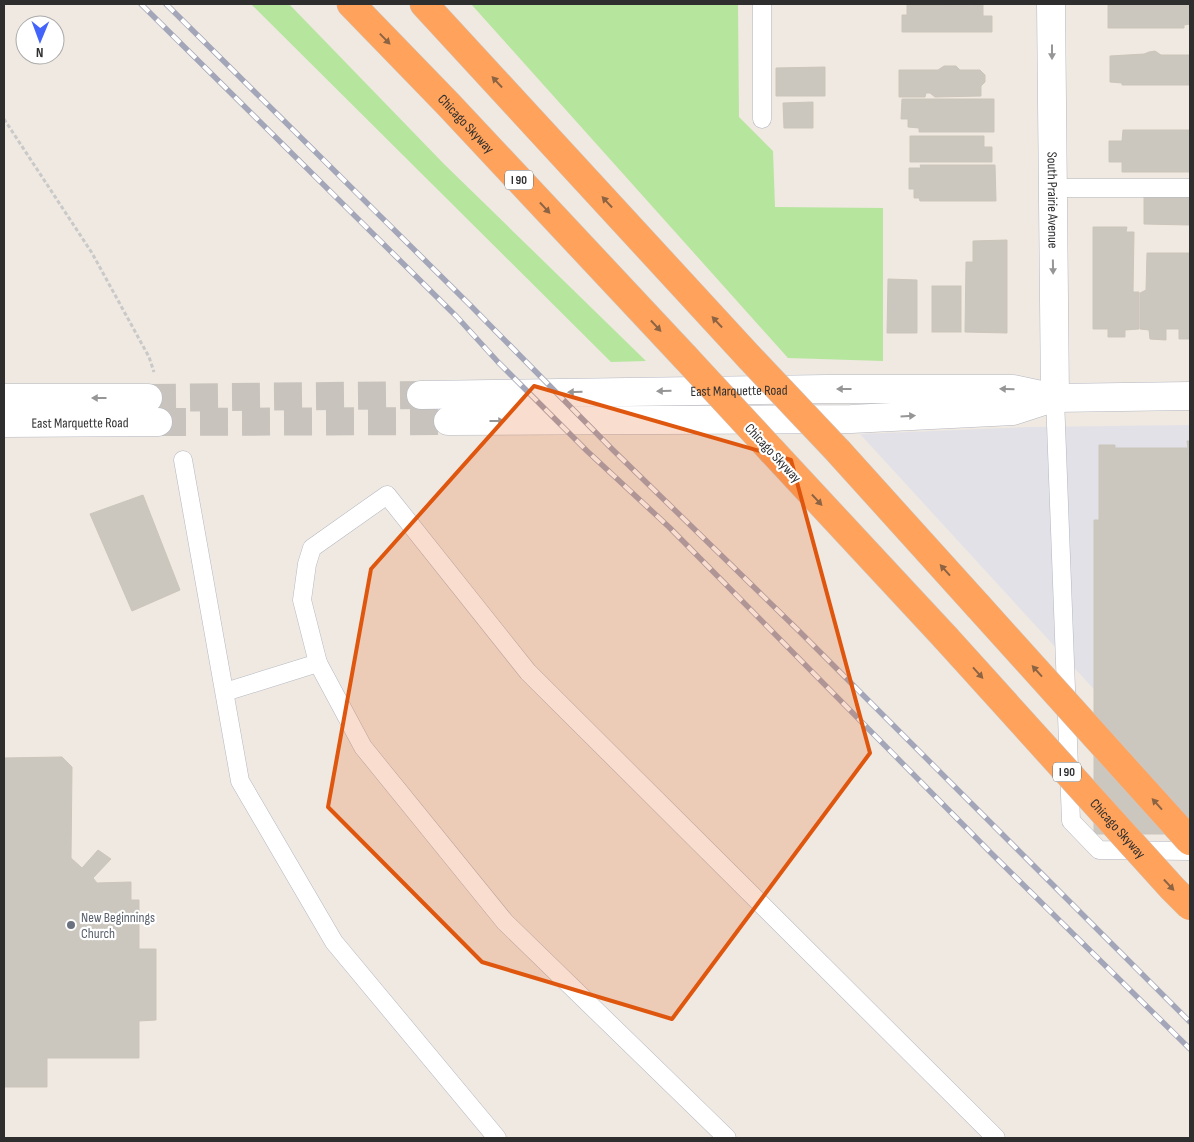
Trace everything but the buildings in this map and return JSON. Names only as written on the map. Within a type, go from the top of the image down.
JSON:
[{"type":"highway","name":"Chicago Skyway","points":[[351,4],[448,104],[685,357],[945,637],[1190,906]]},
{"type":"highway","points":[[424,4],[838,451],[1190,841]]},
{"type":"street","name":"South Prairie Avenue","points":[[1051,4],[1055,398]]},
{"type":"street","name":"East Marquette Road","points":[[421,395],[826,389],[1013,389],[1055,398],[1190,396]]},
{"type":"street","name":"East Marquette Road","points":[[4,398],[154,399]]},
{"type":"street","name":"East Marquette Road","points":[[448,421],[851,419],[1013,411],[1055,398]]},
{"type":"street","name":"East Marquette Road","points":[[4,423],[154,399]]},
{"type":"lane","points":[[762,4],[762,119]]},
{"type":"lane","points":[[1053,188],[1190,188]]},
{"type":"lane","points":[[1055,398],[1071,821],[1099,850],[1190,851]]},
{"type":"lane","points":[[183,460],[240,782],[334,942],[496,1138]]},
{"type":"lane","points":[[727,1138],[505,922],[363,747],[318,663],[302,600],[307,564],[312,548],[387,495],[528,672],[996,1138]]},
{"type":"lane","points":[[224,692],[318,663]]},
{"type":"path","points":[[4,118],[92,253],[150,357],[154,399]]},
{"type":"highlighted area","points":[[534,386],[791,460],[870,753],[672,1019],[482,962],[328,807],[371,569]]},
{"type":"shaded area","points":[[1190,425],[1190,794],[860,434],[1031,427]]},
{"type":"green space","points":[[251,4],[289,4],[444,164],[646,361],[611,362]]},
{"type":"green space","points":[[471,4],[738,4],[739,117],[773,151],[775,207],[883,208],[883,361],[788,358]]},
{"type":"tunnel","points":[[148,398],[421,395]]},
{"type":"tunnel","points":[[158,422],[448,421]]},
{"type":"railway","points":[[141,4],[457,317],[498,362],[587,451],[669,527],[992,854],[1190,1049]]},
{"type":"railway","points":[[166,4],[470,305],[613,450],[799,631],[1190,1022]]},
{"type":"place","name":"New Beginnings Church","points":[[71,925]]}]
